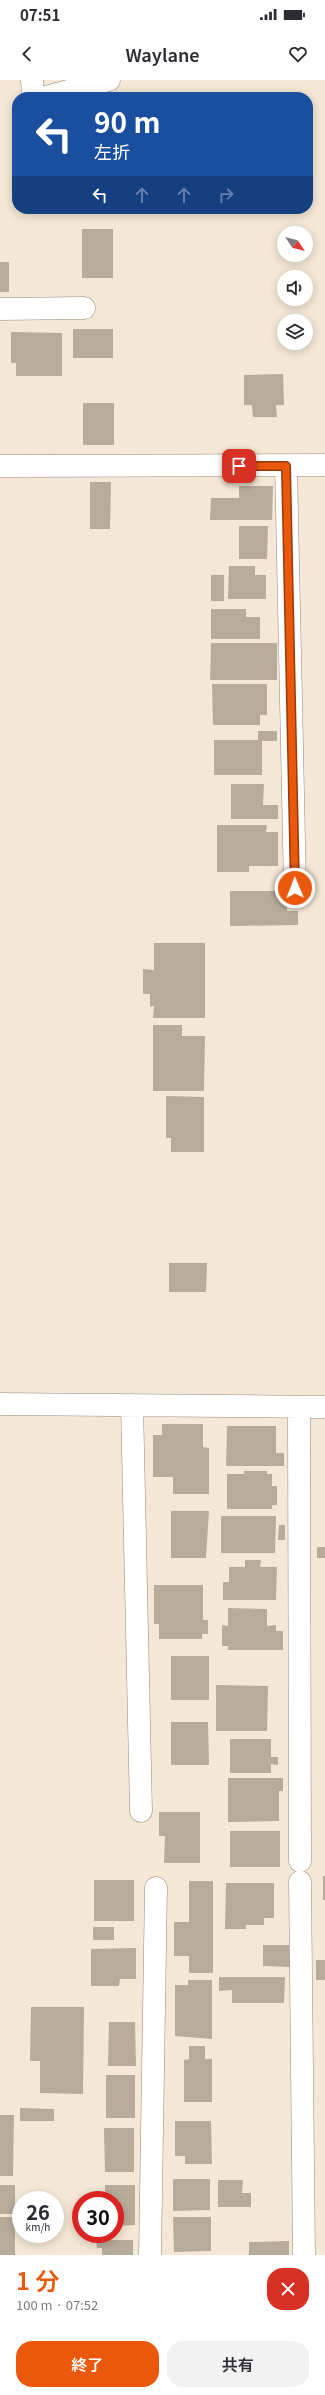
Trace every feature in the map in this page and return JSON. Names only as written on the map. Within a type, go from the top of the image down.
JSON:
[{"type":"street","points":[[32,80],[33,92]]},
{"type":"street","points":[[65,92],[109,80]]},
{"type":"street","points":[[0,309],[84,308]]},
{"type":"street","points":[[0,466],[325,465]]},
{"type":"street","points":[[286,466],[295,888]]},
{"type":"street","points":[[0,1404],[299,1408],[325,1407]]},
{"type":"street","points":[[132,1405],[141,1811]]},
{"type":"street","points":[[299,1408],[300,1872],[304,2255]]},
{"type":"street","points":[[150,2255],[156,1888]]},
{"type":"building","points":[[82,229],[113,229],[113,278],[82,278]]},
{"type":"building","points":[[0,262],[9,262],[9,292],[0,292]]},
{"type":"building","points":[[73,329],[113,329],[113,358],[73,358]]},
{"type":"building","points":[[11,332],[62,333],[62,376],[16,376],[16,363],[11,363]]},
{"type":"building","points":[[283,374],[284,405],[276,405],[277,417],[253,417],[252,405],[244,405],[244,375]]},
{"type":"building","points":[[83,403],[114,403],[114,445],[83,445]]},
{"type":"building","points":[[90,482],[111,482],[110,529],[90,529]]},
{"type":"building","points":[[239,486],[273,486],[272,520],[210,520],[211,498],[239,498]]},
{"type":"building","points":[[239,526],[268,526],[267,559],[239,559]]},
{"type":"building","points":[[229,566],[255,566],[255,575],[266,575],[266,599],[228,599]]},
{"type":"building","points":[[211,575],[224,575],[224,601],[211,601]]},
{"type":"building","points":[[211,609],[246,609],[246,617],[260,617],[260,639],[211,639]]},
{"type":"building","points":[[211,643],[277,643],[277,680],[210,680]]},
{"type":"building","points":[[212,684],[267,684],[267,715],[260,715],[260,725],[213,725]]},
{"type":"building","points":[[258,731],[277,731],[277,741],[262,741],[262,775],[214,775],[214,740],[258,740]]},
{"type":"building","points":[[231,784],[264,784],[263,805],[278,805],[278,819],[231,819]]},
{"type":"building","points":[[217,825],[267,825],[266,832],[278,832],[278,866],[249,866],[249,872],[217,872]]},
{"type":"building","points":[[230,891],[288,891],[287,911],[298,911],[298,925],[230,926]]},
{"type":"building","points":[[154,943],[205,943],[205,1018],[153,1018],[154,1006],[150,1007],[150,994],[143,994],[143,969],[154,970]]},
{"type":"building","points":[[153,1025],[182,1025],[182,1036],[205,1036],[204,1091],[153,1091]]},
{"type":"building","points":[[166,1096],[204,1097],[204,1152],[171,1152],[171,1138],[166,1138]]},
{"type":"building","points":[[169,1263],[207,1263],[206,1292],[169,1292]]},
{"type":"building","points":[[162,1424],[203,1424],[203,1447],[209,1448],[209,1494],[173,1494],[173,1477],[153,1477],[153,1435],[162,1435]]},
{"type":"building","points":[[227,1426],[276,1426],[276,1453],[284,1453],[284,1466],[226,1466]]},
{"type":"building","points":[[244,1471],[267,1471],[267,1474],[272,1474],[272,1486],[277,1486],[277,1505],[272,1505],[272,1509],[227,1509],[227,1474],[244,1474]]},
{"type":"building","points":[[171,1511],[209,1511],[206,1558],[171,1558]]},
{"type":"building","points":[[221,1516],[276,1516],[275,1553],[221,1553]]},
{"type":"building","points":[[279,1525],[285,1525],[285,1540],[278,1540]]},
{"type":"building","points":[[317,1547],[325,1547],[325,1558],[317,1558]]},
{"type":"building","points":[[245,1560],[261,1560],[260,1567],[277,1567],[276,1600],[223,1600],[223,1582],[229,1582],[229,1567],[245,1567]]},
{"type":"building","points":[[154,1585],[203,1585],[203,1620],[208,1620],[208,1634],[202,1634],[202,1639],[159,1639],[159,1624],[154,1624]]},
{"type":"building","points":[[228,1608],[267,1609],[267,1626],[276,1625],[276,1631],[283,1631],[283,1650],[228,1650],[228,1646],[222,1646],[222,1625],[228,1626]]},
{"type":"building","points":[[171,1656],[209,1656],[209,1700],[171,1700]]},
{"type":"building","points":[[216,1685],[268,1686],[267,1731],[216,1731]]},
{"type":"building","points":[[171,1722],[208,1722],[209,1765],[171,1765]]},
{"type":"building","points":[[230,1739],[271,1739],[271,1757],[278,1757],[278,1765],[271,1764],[271,1773],[230,1773]]},
{"type":"building","points":[[228,1778],[283,1778],[283,1791],[279,1791],[279,1821],[228,1822]]},
{"type":"building","points":[[159,1812],[200,1812],[200,1863],[164,1863],[165,1836],[159,1836]]},
{"type":"building","points":[[230,1831],[280,1831],[280,1867],[230,1867]]},
{"type":"building","points":[[323,1876],[325,1876],[325,1900],[323,1900]]},
{"type":"building","points":[[94,1880],[134,1880],[134,1921],[94,1921]]},
{"type":"building","points":[[189,1881],[213,1881],[213,1973],[189,1973],[189,1956],[174,1956],[174,1922],[189,1922]]},
{"type":"building","points":[[226,1883],[274,1883],[274,1918],[264,1918],[264,1925],[246,1925],[246,1929],[225,1929]]},
{"type":"building","points":[[93,1927],[114,1927],[114,1940],[93,1940]]},
{"type":"building","points":[[263,1945],[290,1945],[290,1967],[263,1966]]},
{"type":"building","points":[[136,1948],[136,1979],[120,1979],[119,1986],[91,1986],[91,1949]]},
{"type":"building","points":[[316,1960],[325,1960],[325,1980],[316,1980]]},
{"type":"building","points":[[219,1977],[285,1977],[284,2003],[232,2003],[232,1990],[219,1991]]},
{"type":"building","points":[[188,1980],[212,1980],[212,2039],[175,2036],[175,1985],[188,1985]]},
{"type":"building","points":[[31,2007],[84,2007],[83,2094],[40,2093],[40,2061],[30,2061]]},
{"type":"building","points":[[109,2022],[135,2022],[136,2066],[108,2066]]},
{"type":"building","points":[[189,2046],[205,2046],[205,2059],[212,2059],[212,2102],[184,2102],[184,2060],[189,2059]]},
{"type":"building","points":[[106,2075],[135,2075],[135,2118],[106,2118]]},
{"type":"building","points":[[20,2108],[54,2109],[54,2121],[20,2121]]},
{"type":"building","points":[[0,2115],[14,2115],[13,2176],[0,2176]]},
{"type":"building","points":[[175,2121],[211,2121],[212,2164],[185,2164],[185,2156],[175,2156]]},
{"type":"building","points":[[104,2128],[134,2128],[134,2172],[105,2172]]},
{"type":"building","points":[[173,2179],[210,2179],[210,2210],[173,2211]]},
{"type":"building","points":[[218,2180],[243,2180],[242,2193],[251,2193],[251,2207],[218,2207]]},
{"type":"building","points":[[0,2185],[15,2185],[15,2191],[12,2191],[12,2214],[0,2214]]},
{"type":"building","points":[[105,2185],[135,2185],[135,2225],[124,2226],[124,2191],[105,2191]]},
{"type":"building","points":[[0,2217],[12,2217],[12,2243],[15,2243],[15,2255],[0,2255]]},
{"type":"building","points":[[173,2217],[211,2217],[211,2251],[174,2252]]},
{"type":"building","points":[[124,2240],[133,2240],[133,2255],[102,2255],[102,2248],[97,2248],[96,2243],[124,2243]]},
{"type":"building","points":[[289,2241],[289,2255],[249,2255],[249,2242]]},
{"type":"route","points":[[239,466],[286,466],[295,888]]}]
